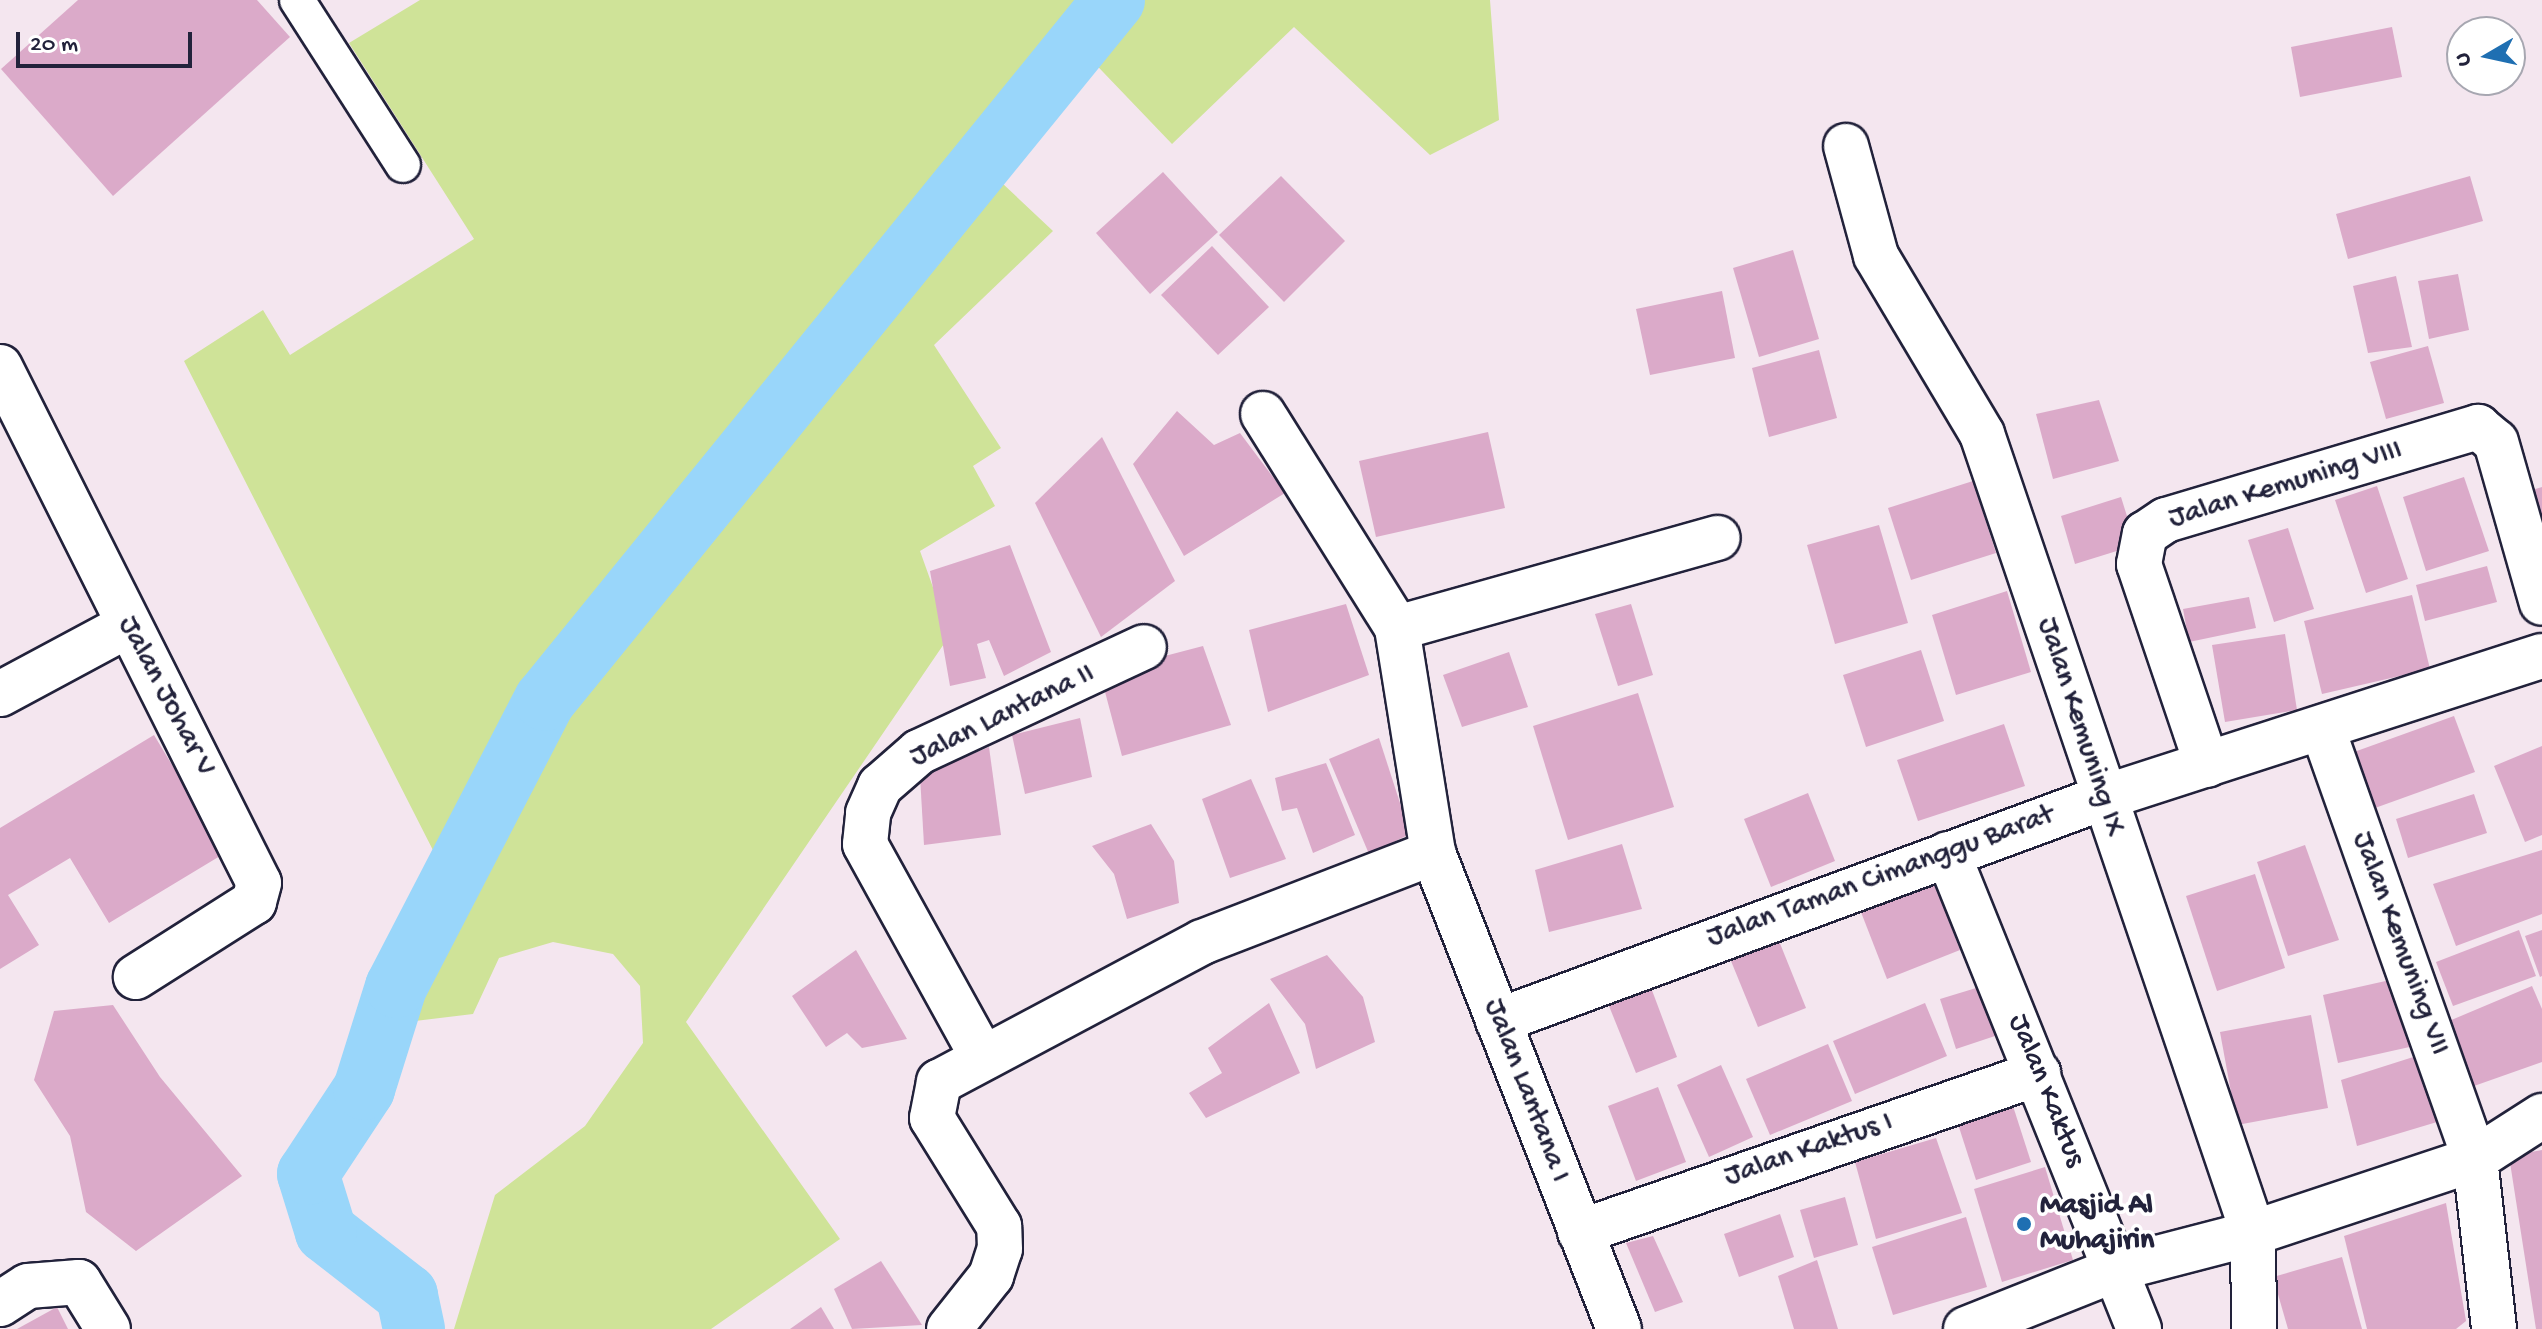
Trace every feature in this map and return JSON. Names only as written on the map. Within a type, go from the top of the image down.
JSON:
[{"type":"street","name":"Jalan Kemuning IX","points":[[1846,146],[1876,256],[1982,434],[2102,798],[2253,1233],[2254,1329]]},
{"type":"street","name":"Jalan Johar V","points":[[0,369],[259,883],[254,902],[136,977]]},
{"type":"street","points":[[1263,414],[1397,628],[1718,538]]},
{"type":"street","name":"Jalan Kemuning VIII","points":[[2207,765],[2139,564],[2145,534],[2166,520],[2478,427],[2496,442],[2542,603]]},
{"type":"street","points":[[0,694],[127,626]]},
{"type":"street","name":"Jalan Lantana I","points":[[1397,628],[1433,853],[1619,1329]]},
{"type":"street","name":"Jalan Lantana II","points":[[983,1058],[865,844],[868,813],[880,786],[919,752],[1144,647]]},
{"type":"street","name":"Jalan Taman Cimanggu Barat","points":[[1498,1021],[2102,798],[2323,730],[2542,656]]},
{"type":"street","name":"Jalan Kemuning VII","points":[[2323,730],[2475,1159],[2494,1329]]},
{"type":"street","points":[[949,1329],[991,1276],[999,1226],[932,1118],[939,1082],[1202,942],[1433,853]]},
{"type":"street","name":"Jalan Kaktus","points":[[1948,854],[2119,1268],[2139,1329]]},
{"type":"street","name":"Jalan Kaktus I","points":[[1580,1232],[2038,1073]]},
{"type":"street","points":[[1966,1329],[2119,1268],[2253,1233],[2475,1159],[2542,1116]]},
{"type":"street","points":[[0,1304],[28,1286],[79,1282],[108,1329]]},
{"type":"lane","points":[[297,0],[403,165]]},
{"type":"green space","points":[[420,0],[1490,0],[1499,120],[1430,155],[1294,27],[1172,144],[1081,49],[984,166],[1053,231],[934,345],[1001,448],[973,466],[995,506],[920,551],[950,635],[686,1022],[840,1239],[711,1329],[454,1329],[495,1195],[585,1126],[643,1043],[640,986],[613,954],[553,942],[499,958],[473,1014],[415,1021],[385,985],[439,862],[184,361],[263,310],[290,355],[474,239],[349,43]]},
{"type":"building","points":[[78,0],[257,0],[290,37],[113,196],[1,69]]},
{"type":"building","points":[[2392,27],[2402,77],[2300,97],[2291,47]]},
{"type":"building","points":[[1163,172],[1218,232],[1150,294],[1096,233]]},
{"type":"building","points":[[1281,176],[1345,241],[1284,302],[1219,235]]},
{"type":"building","points":[[2470,176],[2483,221],[2348,259],[2336,214]]},
{"type":"building","points":[[1212,246],[1269,307],[1218,355],[1161,295]]},
{"type":"building","points":[[1793,250],[1819,339],[1759,357],[1733,268]]},
{"type":"building","points":[[2458,274],[2469,330],[2429,339],[2418,281]]},
{"type":"building","points":[[2396,276],[2412,347],[2368,353],[2353,286]]},
{"type":"building","points":[[1722,291],[1735,358],[1650,375],[1636,309]]},
{"type":"building","points":[[2428,346],[2444,403],[2386,419],[2370,362]]},
{"type":"building","points":[[1819,350],[1837,418],[1769,437],[1752,368]]},
{"type":"building","points":[[2099,400],[2119,461],[2053,479],[2036,414]]},
{"type":"building","points":[[1177,411],[1214,445],[1240,433],[1285,493],[1184,556],[1133,464]]},
{"type":"building","points":[[1488,432],[1505,508],[1376,537],[1359,461]]},
{"type":"building","points":[[1102,437],[1175,581],[1101,637],[1035,503]]},
{"type":"building","points":[[2464,477],[2489,551],[2426,571],[2403,497]]},
{"type":"building","points":[[1973,481],[1996,553],[1911,580],[1888,508]]},
{"type":"building","points":[[2377,486],[2408,579],[2366,593],[2335,500]]},
{"type":"building","points":[[2542,487],[2542,525],[2529,491]]},
{"type":"building","points":[[2121,497],[2136,545],[2075,564],[2061,516]]},
{"type":"building","points":[[1879,525],[1908,623],[1835,644],[1807,545]]},
{"type":"building","points":[[2288,528],[2314,609],[2274,622],[2248,540]]},
{"type":"building","points":[[1010,545],[1051,652],[1004,676],[989,640],[977,644],[986,678],[950,686],[930,571]]},
{"type":"building","points":[[2487,566],[2497,602],[2425,621],[2416,585]]},
{"type":"building","points":[[2007,591],[2031,672],[1956,695],[1932,615]]},
{"type":"building","points":[[2412,595],[2430,669],[2322,694],[2304,621]]},
{"type":"building","points":[[2249,597],[2256,628],[2189,642],[2183,609]]},
{"type":"building","points":[[1346,604],[1369,675],[1268,712],[1249,630]]},
{"type":"building","points":[[1631,604],[1653,675],[1618,686],[1595,614]]},
{"type":"building","points":[[2285,634],[2297,710],[2225,722],[2212,645]]},
{"type":"building","points":[[1203,646],[1231,725],[1122,756],[1100,673]]},
{"type":"building","points":[[1921,650],[1944,721],[1866,747],[1843,675]]},
{"type":"building","points":[[1509,652],[1528,707],[1462,727],[1443,675]]},
{"type":"building","points":[[1638,693],[1674,807],[1568,840],[1533,726]]},
{"type":"building","points":[[2454,716],[2475,772],[2375,808],[2354,752]]},
{"type":"building","points":[[1080,718],[1092,777],[1025,794],[1012,735]]},
{"type":"building","points":[[2004,724],[2025,786],[1918,821],[1897,760]]},
{"type":"building","points":[[154,735],[225,853],[109,923],[70,858],[8,895],[39,945],[0,969],[0,828]]},
{"type":"building","points":[[1379,738],[1410,834],[1369,854],[1329,759]]},
{"type":"building","points":[[2542,746],[2542,835],[2525,842],[2494,766]]},
{"type":"building","points":[[989,747],[1001,835],[924,845],[920,776]]},
{"type":"building","points":[[1326,763],[1355,835],[1313,853],[1297,808],[1282,811],[1275,778]]},
{"type":"building","points":[[1251,779],[1286,859],[1230,878],[1202,799]]},
{"type":"building","points":[[1808,793],[1835,861],[1771,887],[1744,819]]},
{"type":"building","points":[[2474,794],[2487,833],[2408,858],[2396,819]]},
{"type":"building","points":[[1151,824],[1174,861],[1179,903],[1127,919],[1114,874],[1092,846]]},
{"type":"building","points":[[1622,844],[1642,909],[1549,932],[1535,870]]},
{"type":"building","points":[[2305,845],[2339,940],[2288,956],[2257,862]]},
{"type":"building","points":[[2542,850],[2542,914],[2456,946],[2433,884]]},
{"type":"building","points":[[2255,874],[2285,968],[2217,991],[2186,896]]},
{"type":"building","points":[[1933,879],[1960,950],[1887,979],[1859,907]]},
{"type":"building","points":[[2519,930],[2536,976],[2453,1006],[2436,962]]},
{"type":"building","points":[[2542,930],[2542,976],[2540,977],[2525,936]]},
{"type":"building","points":[[1779,941],[1806,1008],[1758,1027],[1731,961]]},
{"type":"building","points":[[856,950],[907,1039],[862,1048],[847,1033],[826,1047],[792,996]]},
{"type":"building","points":[[1327,955],[1363,997],[1375,1042],[1316,1069],[1305,1024],[1270,979]]},
{"type":"building","points":[[2399,978],[2414,1046],[2338,1063],[2323,995]]},
{"type":"building","points":[[1650,985],[1677,1057],[1636,1073],[1607,1001]]},
{"type":"building","points":[[1986,985],[2001,1034],[1956,1049],[1940,999]]},
{"type":"building","points":[[2532,986],[2542,1009],[2542,1062],[2474,1086],[2449,1021]]},
{"type":"building","points":[[1269,1003],[1300,1073],[1206,1118],[1189,1093],[1222,1073],[1208,1048]]},
{"type":"building","points":[[1925,1003],[1947,1056],[1855,1094],[1833,1041]]},
{"type":"building","points":[[113,1005],[160,1077],[242,1176],[136,1251],[86,1212],[70,1136],[34,1080],[54,1011]]},
{"type":"building","points":[[2311,1015],[2328,1108],[2237,1125],[2220,1032]]},
{"type":"building","points":[[1828,1044],[1852,1101],[1770,1135],[1746,1079]]},
{"type":"building","points":[[2429,1052],[2447,1119],[2357,1146],[2341,1080]]},
{"type":"building","points":[[1721,1065],[1753,1137],[1709,1157],[1677,1085]]},
{"type":"building","points":[[1658,1087],[1686,1162],[1636,1181],[1608,1106]]},
{"type":"building","points":[[2012,1103],[2031,1162],[1976,1180],[1957,1121]]},
{"type":"building","points":[[1936,1138],[1962,1213],[1876,1239],[1855,1162]]},
{"type":"building","points":[[2542,1150],[2542,1329],[2536,1329],[2509,1156]]},
{"type":"building","name":"Masjid Al Muhajirin","points":[[2045,1167],[2073,1260],[2002,1282],[1974,1189]]},
{"type":"building","points":[[1845,1197],[1858,1245],[1814,1258],[1800,1210]]},
{"type":"building","points":[[2446,1203],[2466,1321],[2456,1329],[2367,1329],[2344,1236]]},
{"type":"building","points":[[1780,1214],[1794,1257],[1739,1277],[1724,1234]]},
{"type":"building","points":[[1966,1217],[1987,1287],[1893,1315],[1872,1247]]},
{"type":"building","points":[[1653,1236],[1683,1302],[1655,1312],[1626,1243]]},
{"type":"building","points":[[2342,1257],[2362,1329],[2288,1329],[2273,1277]]},
{"type":"building","points":[[1817,1260],[1838,1329],[1794,1329],[1778,1276]]},
{"type":"building","points":[[881,1261],[922,1325],[852,1329],[834,1289]]},
{"type":"building","points":[[57,1307],[68,1329],[17,1329]]},
{"type":"building","points":[[821,1307],[834,1329],[790,1329]]},
{"type":"waterway","points":[[414,1329],[407,1295],[326,1232],[308,1174],[364,1089],[396,987],[545,700],[1114,0]]},
{"type":"place","name":"Masjid Al Muhajirin","points":[[2024,1224]]}]
